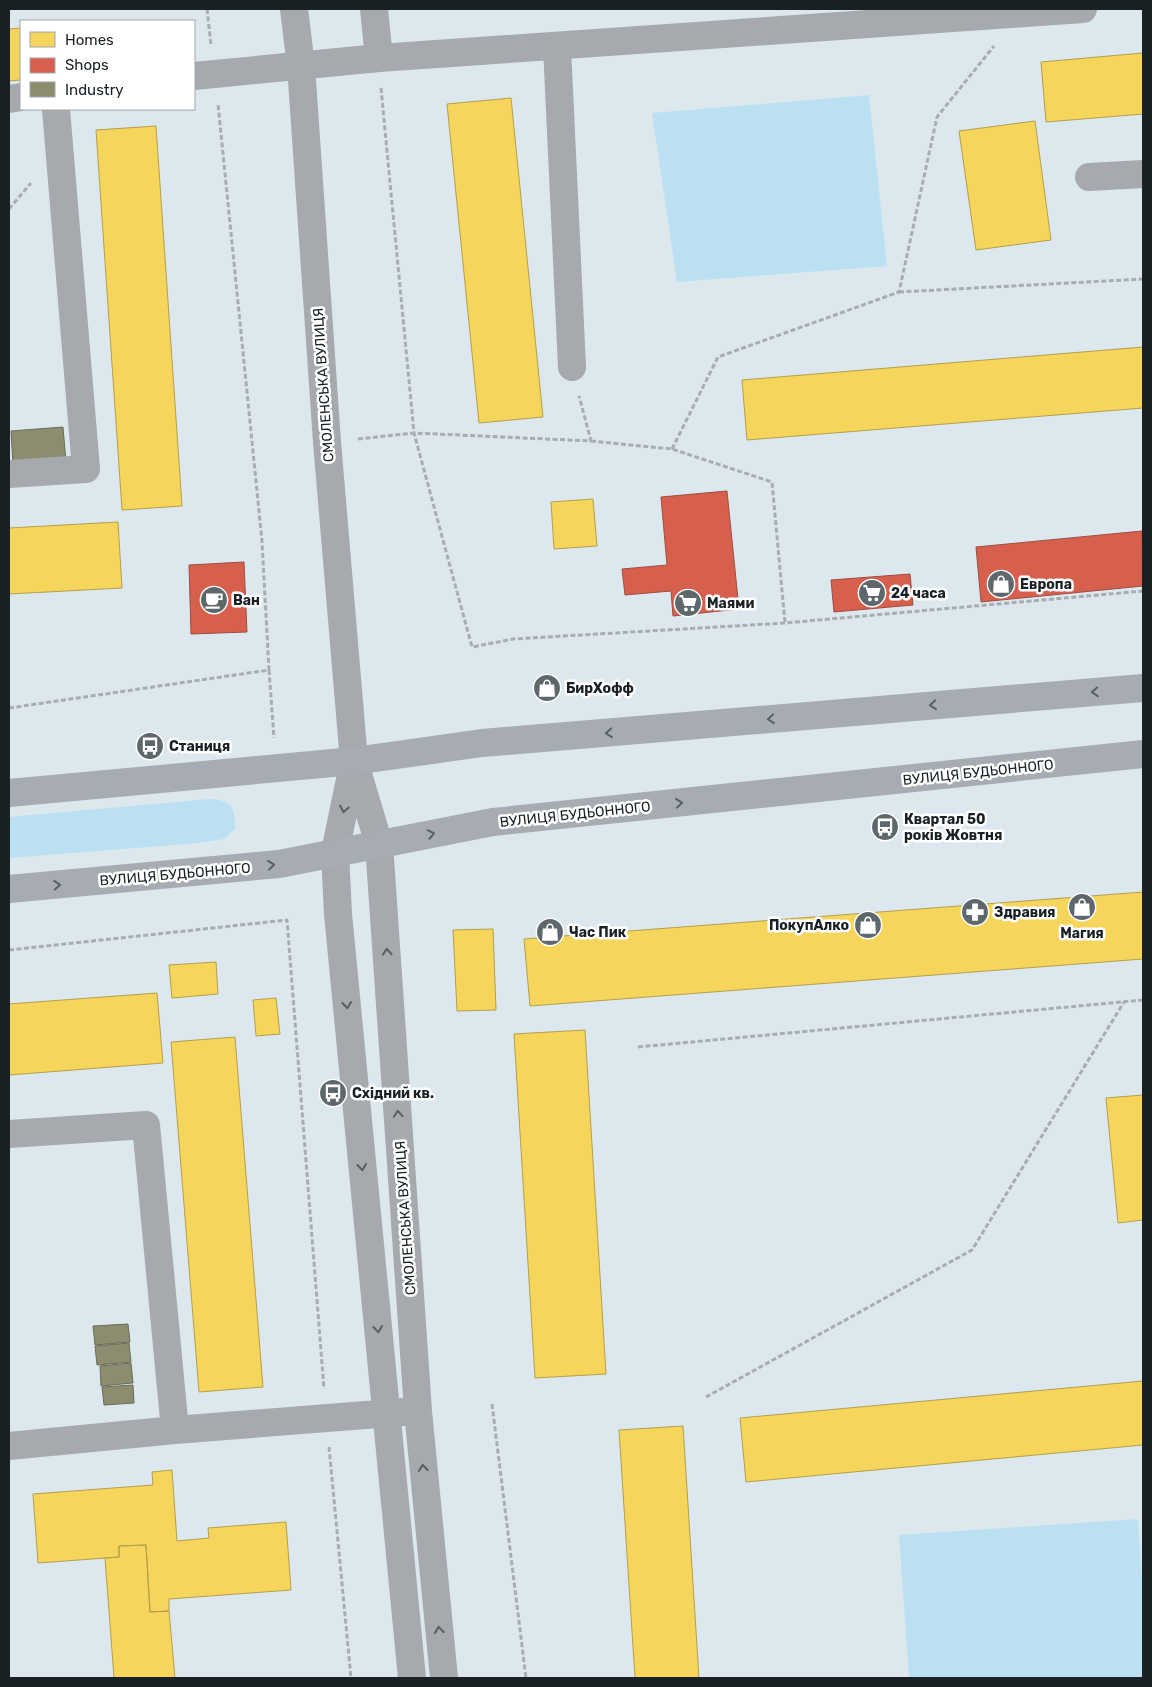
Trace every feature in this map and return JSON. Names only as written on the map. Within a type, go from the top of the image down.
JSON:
[{"type":"main road","points":[[9,793],[354,762],[482,743],[1143,688]]},
{"type":"main road","name":"ВУЛИЦЯ БУДЬОННОГО","points":[[9,889],[279,864],[493,822],[1143,754]]},
{"type":"street","name":"СМОЛЕНСЬКА ВУЛИЦЯ","points":[[294,9],[301,66],[327,442],[354,762],[379,844],[418,1411],[444,1678]]},
{"type":"street","points":[[374,9],[378,58]]},
{"type":"street","points":[[204,74],[378,58],[1083,9]]},
{"type":"street","points":[[557,47],[572,367]]},
{"type":"street","points":[[9,474],[86,469],[56,110]]},
{"type":"street","points":[[1089,177],[1143,174]]},
{"type":"street","name":"СМОЛЕНСЬКА ВУЛИЦЯ","points":[[354,762],[336,852],[338,924],[412,1678]]},
{"type":"street","points":[[9,1134],[146,1125],[175,1430]]},
{"type":"street","points":[[9,1446],[175,1430],[418,1411]]},
{"type":"path","points":[[207,9],[204,74],[262,541],[277,769]]},
{"type":"path","points":[[899,292],[937,117],[1019,14]]},
{"type":"path","points":[[378,58],[414,433],[472,647],[513,639],[785,623],[1143,591]]},
{"type":"path","points":[[672,449],[718,357],[899,292],[1143,279]]},
{"type":"path","points":[[572,367],[591,441]]},
{"type":"path","points":[[327,442],[414,433],[591,441],[672,449],[772,482],[785,623]]},
{"type":"path","points":[[9,708],[269,670]]},
{"type":"path","points":[[9,950],[287,920],[327,1418],[351,1678]]},
{"type":"path","points":[[638,1047],[1143,1000]]},
{"type":"path","points":[[706,1397],[972,1250],[1124,1002]]},
{"type":"path","points":[[492,1404],[526,1678]]},
{"type":"shaded area","points":[[869,95],[887,266],[677,282],[652,113]]},
{"type":"shaded area","points":[[210,799],[228,803],[233,811],[235,829],[224,839],[199,843],[9,858],[9,817]]},
{"type":"shaded area","points":[[1138,1519],[1143,1591],[1143,1678],[909,1678],[899,1535]]},
{"type":"building: Homes","points":[[20,28],[20,80],[9,81],[9,29]]},
{"type":"building: Homes","points":[[1143,53],[1143,114],[1046,122],[1041,62]]},
{"type":"building: Homes","points":[[511,98],[543,417],[479,423],[447,104]]},
{"type":"building: Homes","points":[[1035,121],[1051,240],[976,250],[959,131]]},
{"type":"building: Homes","points":[[156,126],[182,506],[122,510],[96,130]]},
{"type":"building: Homes","points":[[1143,347],[1143,408],[747,440],[742,380]]},
{"type":"building: Homes","points":[[593,499],[597,546],[554,549],[551,502]]},
{"type":"building: Homes","points":[[118,522],[122,588],[9,594],[9,528]]},
{"type":"building: Homes","points":[[1143,892],[1143,959],[530,1006],[524,939]]},
{"type":"building: Homes","points":[[493,929],[496,1010],[457,1011],[453,930]]},
{"type":"building: Homes","points":[[216,962],[218,994],[172,998],[169,965]]},
{"type":"building: Homes","points":[[157,993],[163,1063],[9,1075],[9,1004]]},
{"type":"building: Homes","points":[[276,998],[280,1034],[256,1036],[253,1000]]},
{"type":"building: Homes","points":[[585,1030],[606,1374],[535,1378],[514,1034]]},
{"type":"building: Homes","points":[[235,1037],[263,1387],[199,1392],[171,1042]]},
{"type":"building: Homes","points":[[1143,1095],[1143,1220],[1118,1223],[1106,1098]]},
{"type":"building: Homes","points":[[1143,1381],[1143,1445],[746,1482],[740,1418]]},
{"type":"building: Homes","points":[[683,1426],[699,1678],[635,1678],[619,1430]]},
{"type":"building: Homes","points":[[172,1470],[177,1541],[209,1538],[208,1528],[286,1522],[291,1590],[169,1599],[169,1611],[150,1612],[146,1545],[119,1546],[119,1557],[38,1563],[33,1494],[153,1485],[152,1472]]},
{"type":"building: Homes","points":[[146,1545],[150,1612],[169,1611],[175,1678],[114,1678],[105,1558],[119,1557],[119,1546]]},
{"type":"building: Shops","points":[[727,491],[739,609],[673,616],[671,591],[625,595],[622,569],[667,565],[661,497]]},
{"type":"building: Shops","points":[[1142,531],[1143,586],[981,602],[976,547]]},
{"type":"building: Shops","points":[[244,562],[247,632],[191,634],[189,565]]},
{"type":"building: Shops","name":"24 часа","points":[[910,574],[913,605],[834,612],[831,580]]},
{"type":"building: Industry","points":[[63,427],[66,462],[13,465],[11,431]]},
{"type":"building: Industry","points":[[128,1324],[130,1342],[95,1345],[93,1326]]},
{"type":"building: Industry","points":[[129,1343],[131,1362],[97,1365],[95,1346]]},
{"type":"building: Industry","points":[[131,1363],[133,1383],[101,1386],[100,1366]]},
{"type":"building: Industry","points":[[133,1385],[134,1403],[104,1405],[102,1387]]},
{"type":"place","name":"Европа","points":[[1001,584]]},
{"type":"place","name":"24 часа","points":[[872,593]]},
{"type":"place","name":"Ван","points":[[214,600]]},
{"type":"place","name":"Маями","points":[[688,603]]},
{"type":"place","name":"БирХофф","points":[[547,688]]},
{"type":"place","name":"Станиця","points":[[150,746]]},
{"type":"place","name":"Квартал 50 років Жовтня","points":[[885,827]]},
{"type":"place","name":"Магия","points":[[1082,907]]},
{"type":"place","name":"Здравия","points":[[975,912]]},
{"type":"place","name":"ПокупАлко","points":[[868,925]]},
{"type":"place","name":"Час Пик","points":[[550,932]]},
{"type":"place","name":"Східний кв.","points":[[333,1093]]}]
